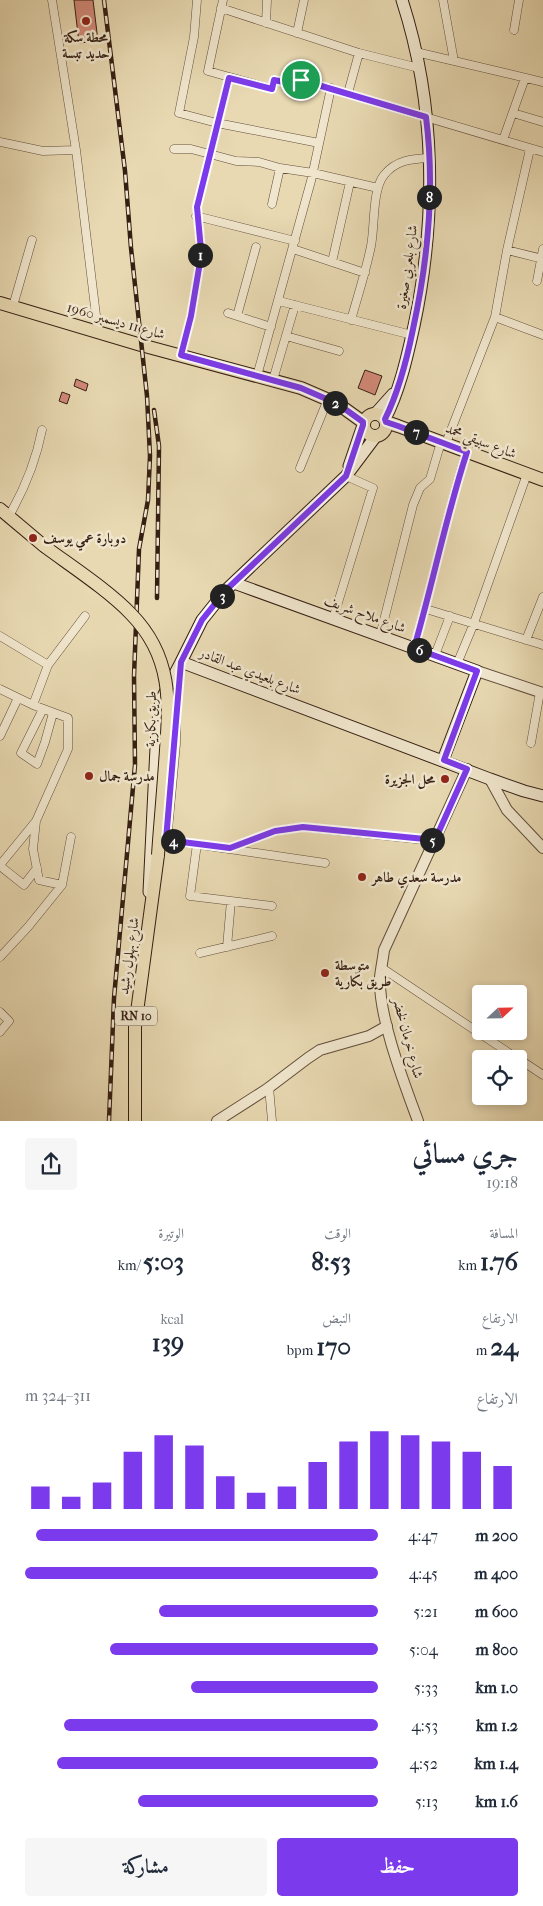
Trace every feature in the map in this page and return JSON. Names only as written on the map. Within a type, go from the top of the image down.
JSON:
[{"type":"main road","name":"شارع بلعربي صغيرة","points":[[374,419],[397,389],[412,335],[425,266],[430,188],[426,117],[416,52],[402,0]]},
{"type":"main road","name":"شارع 11 ديسمبر 1960","points":[[0,303],[141,345],[301,388],[374,419]]},
{"type":"main road","name":"شارع سبيقي محمد","points":[[374,419],[443,442],[543,480]]},
{"type":"main road","points":[[378,436],[385,429],[374,419],[368,434],[378,436],[409,430]]},
{"type":"main road","name":"شارع بلعيدي عبد القادر","points":[[346,476],[374,419]]},
{"type":"main road","name":"شارع بلعيدي عبد القادر","points":[[378,436],[346,476],[234,583],[202,620],[181,662],[490,779],[543,796]]},
{"type":"main road","name":"طريق بكارية","points":[[5,513],[44,546],[132,614],[149,637],[160,658],[167,683],[169,714],[158,855]]},
{"type":"main road","name":"شارع ملاح شريف","points":[[234,583],[477,671]]},
{"type":"main road","points":[[150,911],[149,863],[157,726],[161,700],[181,662]]},
{"type":"main road","points":[[444,760],[477,671]]},
{"type":"main road","name":"شارع بهلول رشيد","points":[[135,1121],[135,1028],[158,855]]},
{"type":"street","points":[[52,0],[76,150],[98,332]]},
{"type":"street","points":[[197,0],[194,37],[179,113],[217,123],[319,143]]},
{"type":"street","points":[[266,23],[267,0]]},
{"type":"street","points":[[297,33],[304,0]]},
{"type":"street","points":[[443,0],[454,61]]},
{"type":"street","points":[[514,30],[519,0]]},
{"type":"street","points":[[419,68],[358,53],[266,23],[222,4],[208,71],[272,89],[274,80],[293,84],[301,80],[543,152]]},
{"type":"street","points":[[416,52],[543,82]]},
{"type":"street","points":[[348,93],[358,53]]},
{"type":"street","points":[[181,355],[191,316],[199,268],[200,244],[196,216],[201,184],[229,78]]},
{"type":"street","points":[[503,140],[525,78]]},
{"type":"street","points":[[257,376],[294,245],[331,88]]},
{"type":"street","points":[[513,113],[543,122]]},
{"type":"street","points":[[0,142],[42,151],[76,150]]},
{"type":"street","points":[[174,149],[191,149],[236,161],[258,162],[378,188]]},
{"type":"street","points":[[380,636],[413,505],[420,488],[430,478],[495,317],[507,250],[530,149]]},
{"type":"street","points":[[351,320],[365,273],[371,244],[378,188],[383,176],[393,166],[402,161],[429,158]]},
{"type":"street","points":[[272,204],[280,168]]},
{"type":"street","points":[[332,262],[350,182]]},
{"type":"street","points":[[196,216],[294,245],[332,262],[365,273]]},
{"type":"street","points":[[13,306],[32,240]]},
{"type":"street","points":[[237,316],[256,246]]},
{"type":"street","points":[[537,281],[543,249]]},
{"type":"street","points":[[507,250],[542,259]]},
{"type":"street","points":[[279,301],[412,335]]},
{"type":"street","points":[[273,380],[295,305]]},
{"type":"street","points":[[228,313],[271,327]]},
{"type":"street","points":[[495,317],[543,335]]},
{"type":"street","points":[[286,336],[339,351]]},
{"type":"street","points":[[300,468],[333,401]]},
{"type":"street","points":[[5,513],[23,491],[38,451],[42,430]]},
{"type":"street","points":[[414,648],[426,608],[453,493],[467,452]]},
{"type":"street","points":[[457,664],[474,623],[527,474]]},
{"type":"street","points":[[333,619],[373,488],[346,476]]},
{"type":"street","points":[[526,640],[543,597]]},
{"type":"street","points":[[426,608],[543,645]]},
{"type":"street","points":[[33,705],[48,665],[85,616]]},
{"type":"street","points":[[435,655],[450,616]]},
{"type":"street","points":[[0,636],[48,665]]},
{"type":"street","points":[[181,662],[166,840],[325,863]]},
{"type":"street","name":"شارع ملاح شريف","points":[[477,671],[542,693]]},
{"type":"street","points":[[0,689],[33,705],[68,718],[68,749],[36,821],[0,866],[24,885],[37,868]]},
{"type":"street","points":[[530,743],[542,693]]},
{"type":"street","points":[[0,736],[18,698]]},
{"type":"street","points":[[43,709],[20,753],[37,764],[53,713]]},
{"type":"street","name":"شارع خرمان لخضر","points":[[418,1121],[387,1026],[382,1002],[380,977],[384,950],[467,769]]},
{"type":"street","points":[[490,779],[507,810],[543,848]]},
{"type":"street","points":[[36,821],[34,849],[39,880],[62,885]]},
{"type":"street","points":[[230,848],[275,831],[303,827],[435,840]]},
{"type":"street","points":[[0,957],[62,885],[71,837]]},
{"type":"street","points":[[197,844],[190,896],[272,906]]},
{"type":"street","points":[[227,947],[231,901]]},
{"type":"street","points":[[200,953],[272,936]]},
{"type":"street","points":[[382,968],[505,1050]]},
{"type":"street","points":[[0,1012],[9,1021],[0,1032]]},
{"type":"street","points":[[216,1121],[269,1088],[320,1050],[369,1036],[387,1026]]},
{"type":"street","points":[[527,1064],[542,1071]]},
{"type":"street","points":[[269,1088],[272,1121]]},
{"type":"building","name":"محطة سكة حديد تبسة","points":[[74,0],[93,0],[98,41],[79,43]]},
{"type":"building","points":[[365,370],[382,376],[375,395],[358,388]]},
{"type":"building","points":[[76,379],[88,384],[86,391],[74,386]]},
{"type":"building","points":[[62,392],[70,395],[67,404],[59,401]]},
{"type":"railway","points":[[104,0],[125,171],[131,248],[147,396],[150,456],[148,500],[139,549],[134,676],[135,765],[114,998],[109,1121]]},
{"type":"railway","points":[[154,410],[159,446],[157,598]]},
{"type":"place","name":"محطة سكة حديد تبسة","points":[[86,21]]},
{"type":"place","name":"دوبارة عمي يوسف","points":[[33,538]]},
{"type":"place","name":"مدرسة جمال","points":[[89,776]]},
{"type":"place","name":"محل الجزيرة","points":[[445,779]]},
{"type":"place","name":"مدرسة سعدي طاهر","points":[[362,877]]},
{"type":"place","name":"متوسطة طريق بكارية","points":[[325,973]]},
{"type":"route","points":[[229,78],[272,89],[274,80],[293,84],[301,80],[426,117],[430,188],[425,266],[410,344],[385,419],[386,422],[467,452],[453,493],[426,608],[414,648],[477,671],[444,760],[467,769],[435,840],[303,827],[275,831],[230,848],[166,840],[176,744],[177,695],[181,662],[190,642],[202,620],[226,590],[346,476],[363,425],[363,422],[338,404],[301,388],[181,355],[191,316],[201,250],[196,216],[197,207],[201,184],[229,78]]}]
